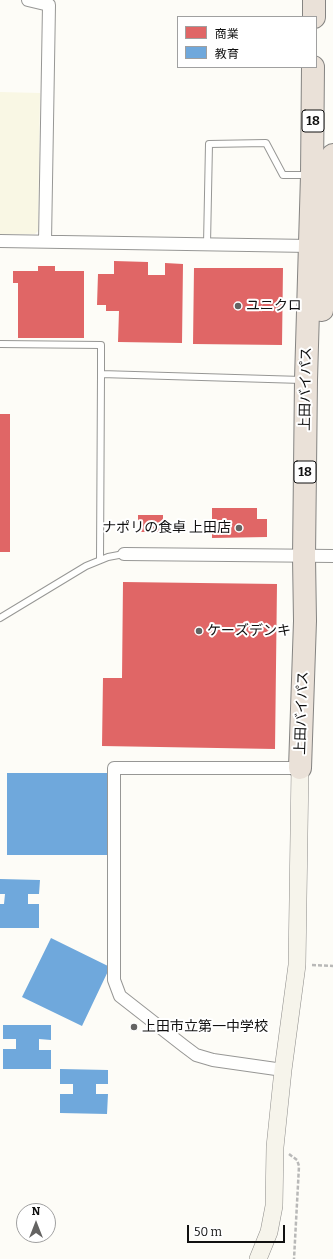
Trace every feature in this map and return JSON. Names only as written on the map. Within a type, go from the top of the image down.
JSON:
[{"type":"highway","points":[[314,0],[314,16]]},
{"type":"highway","name":"上田バイパス","points":[[313,68],[312,175],[306,380],[317,556]]},
{"type":"highway","name":"上田バイパス","points":[[300,768],[305,621],[317,556],[316,397],[330,225],[333,155]]},
{"type":"street","points":[[28,0],[49,2],[46,99],[45,241]]},
{"type":"street","points":[[0,241],[310,246]]},
{"type":"street","points":[[124,554],[317,556]]},
{"type":"street","points":[[258,1259],[269,1232],[274,1206],[275,1147],[283,1070],[298,965],[300,768],[114,768],[114,980],[120,996],[196,1054],[213,1060],[283,1070]]},
{"type":"lane","points":[[207,244],[209,144],[266,143],[283,175],[312,175]]},
{"type":"lane","points":[[0,344],[101,345],[100,560]]},
{"type":"lane","points":[[101,374],[306,380]]},
{"type":"lane","points":[[0,618],[86,566],[108,557],[124,554]]},
{"type":"path","points":[[298,965],[333,966]]},
{"type":"path","points":[[275,1147],[298,1160],[294,1259]]},
{"type":"shaded area","points":[[0,92],[40,93],[38,231],[35,234],[0,234]]},
{"type":"building: 商業","points":[[114,261],[148,262],[148,275],[165,275],[165,263],[183,264],[182,343],[118,342],[119,311],[106,311],[106,305],[97,305],[98,274],[114,274]]},
{"type":"building: 商業","points":[[38,266],[55,266],[55,271],[84,271],[84,338],[18,338],[18,283],[13,283],[13,271],[38,271]]},
{"type":"building: 商業","name":"ユニクロ","points":[[194,268],[283,268],[282,345],[193,344]]},
{"type":"building: 商業","points":[[0,414],[10,414],[10,552],[0,552]]},
{"type":"building: 商業","name":"ナポリの食卓 上田店","points":[[212,508],[257,508],[257,519],[267,519],[267,537],[212,538]]},
{"type":"building: 商業","points":[[138,515],[163,515],[163,532],[138,532]]},
{"type":"building: 商業","name":"ケーズデンキ","points":[[123,582],[277,584],[275,749],[102,746],[103,678],[122,678]]},
{"type":"building: 教育","points":[[7,773],[108,773],[108,855],[7,855]]},
{"type":"building: 教育","points":[[0,879],[40,880],[39,894],[28,894],[28,904],[39,904],[39,928],[0,928],[0,904],[4,904],[5,894],[0,894]]},
{"type":"building: 教育","points":[[51,938],[110,967],[82,1026],[22,997]]},
{"type":"building: 教育","points":[[3,1025],[51,1025],[51,1040],[39,1039],[39,1050],[51,1050],[51,1069],[3,1069],[3,1049],[16,1049],[16,1039],[3,1039]]},
{"type":"building: 教育","points":[[60,1069],[108,1070],[108,1084],[96,1084],[96,1094],[108,1094],[107,1114],[60,1113],[60,1094],[73,1094],[73,1084],[60,1084]]},
{"type":"place","name":"ユニクロ","points":[[238,306]]},
{"type":"place","name":"ナポリの食卓 上田店","points":[[239,528]]},
{"type":"place","name":"ケーズデンキ","points":[[199,631]]},
{"type":"place","name":"上田市立第一中学校","points":[[134,1027]]}]
